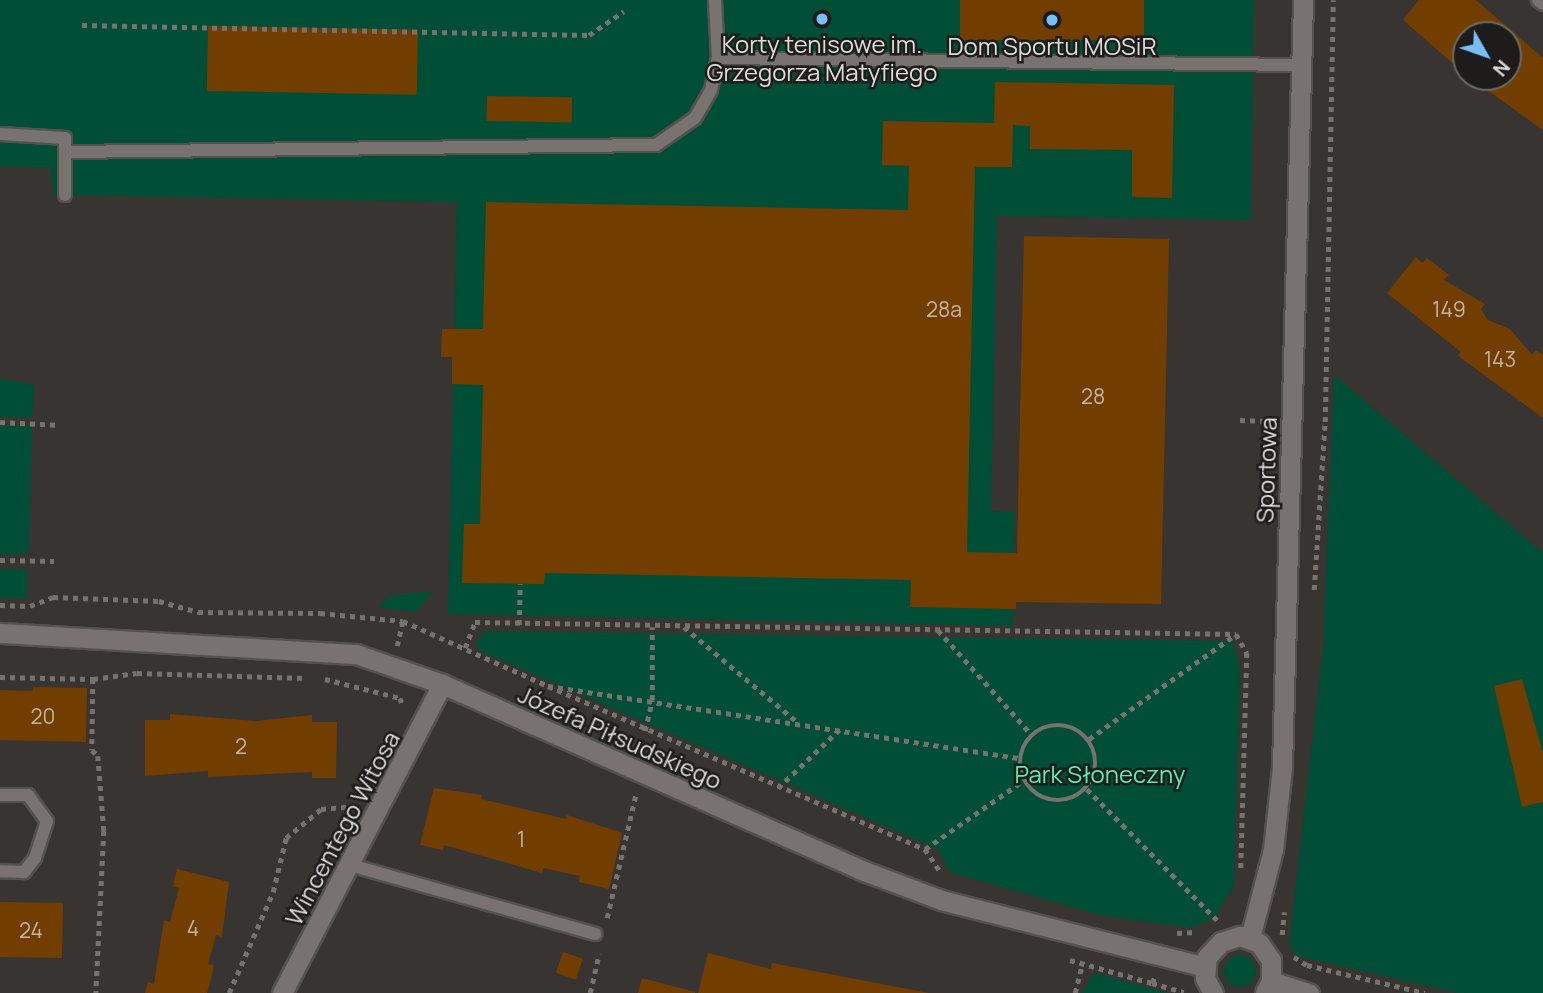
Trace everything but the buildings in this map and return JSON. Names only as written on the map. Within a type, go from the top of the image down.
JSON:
[{"type":"street","name":"Sportowa","points":[[1250,938],[1273,850],[1282,767],[1303,0]]},
{"type":"street","name":"Józefa Piłsudskiego","points":[[0,634],[356,654],[442,684],[864,871],[941,900],[1205,967]]},
{"type":"street","name":"Wincentego Witosa","points":[[282,993],[442,684]]},
{"type":"street","points":[[1213,993],[1205,967],[1221,942],[1250,938],[1267,951],[1268,987],[1309,993]]},
{"type":"lane","points":[[65,152],[656,145],[682,130],[704,105],[718,58],[715,0]]},
{"type":"lane","points":[[1538,0],[1543,4]]},
{"type":"lane","points":[[718,58],[1302,65]]},
{"type":"lane","points":[[0,134],[65,138],[65,195]]},
{"type":"lane","points":[[0,795],[28,796],[47,821],[35,858],[24,872],[0,871]]},
{"type":"lane","points":[[350,865],[595,934]]},
{"type":"path","points":[[1313,600],[1326,396],[1333,0]]},
{"type":"path","points":[[82,24],[589,35],[624,11]]},
{"type":"path","points":[[0,422],[60,425]]},
{"type":"path","points":[[0,560],[54,561]]},
{"type":"path","points":[[519,625],[520,584]]},
{"type":"path","points":[[0,605],[30,606],[53,597],[159,601],[198,612],[320,613],[403,621],[645,731],[925,849],[1023,781]]},
{"type":"path","points":[[465,648],[475,622],[519,625],[1236,634]]},
{"type":"path","points":[[645,731],[652,700],[652,627]]},
{"type":"path","points":[[684,627],[797,721]]},
{"type":"path","points":[[938,630],[1032,735]]},
{"type":"path","points":[[1088,739],[1236,634]]},
{"type":"path","points":[[1236,634],[1247,653],[1241,871]]},
{"type":"path","points":[[0,677],[93,679],[137,673],[327,679],[400,698],[405,712]]},
{"type":"path","points":[[93,679],[92,750],[98,756],[104,831],[96,993]]},
{"type":"path","points":[[548,686],[797,721],[1020,758]]},
{"type":"path","points":[[1067,726],[1088,739],[1097,759],[1087,789],[1055,802],[1034,793],[1023,781],[1020,758],[1032,735],[1067,726]]},
{"type":"path","points":[[778,788],[840,728]]},
{"type":"path","points":[[1087,789],[1217,921]]},
{"type":"path","points":[[229,993],[273,892],[286,838],[321,809],[368,804]]},
{"type":"path","points":[[1280,948],[1284,906]]},
{"type":"path","points":[[1170,932],[1193,933],[1217,921],[1226,913]]},
{"type":"path","points":[[1289,954],[1307,965],[1425,993]]},
{"type":"path","points":[[1075,993],[1082,964]]},
{"type":"path","points":[[1152,984],[1188,993]]},
{"type":"green space","points":[[0,0],[1254,0],[1251,220],[997,216],[991,511],[1015,512],[1013,626],[448,614],[457,202],[53,195],[51,168],[0,166]]},
{"type":"green space","points":[[1334,375],[1543,553],[1543,993],[1458,993],[1297,956],[1289,944],[1323,647]]},
{"type":"green space","points":[[0,378],[34,385],[32,418],[0,417]]},
{"type":"green space","points":[[0,426],[32,426],[29,550],[24,554],[0,555]]},
{"type":"green space","points":[[0,569],[27,569],[27,598],[0,598]]},
{"type":"green space","points":[[433,591],[415,612],[378,607],[391,595]]},
{"type":"green space","name":"Park Słoneczny","points":[[485,631],[1232,641],[1240,667],[1234,885],[1215,917],[1190,928],[1100,915],[949,872],[938,849],[480,651],[476,642]]},
{"type":"green space","points":[[1240,955],[1251,960],[1256,971],[1251,982],[1240,987],[1229,982],[1224,971],[1229,960]]},
{"type":"green space","points":[[1095,973],[1168,993],[1081,993]]},
{"type":"place","name":"Korty tenisowe im. Grzegorza Matyfiego","points":[[822,19]]},
{"type":"place","name":"Dom Sportu MOSiR","points":[[1052,20]]}]
